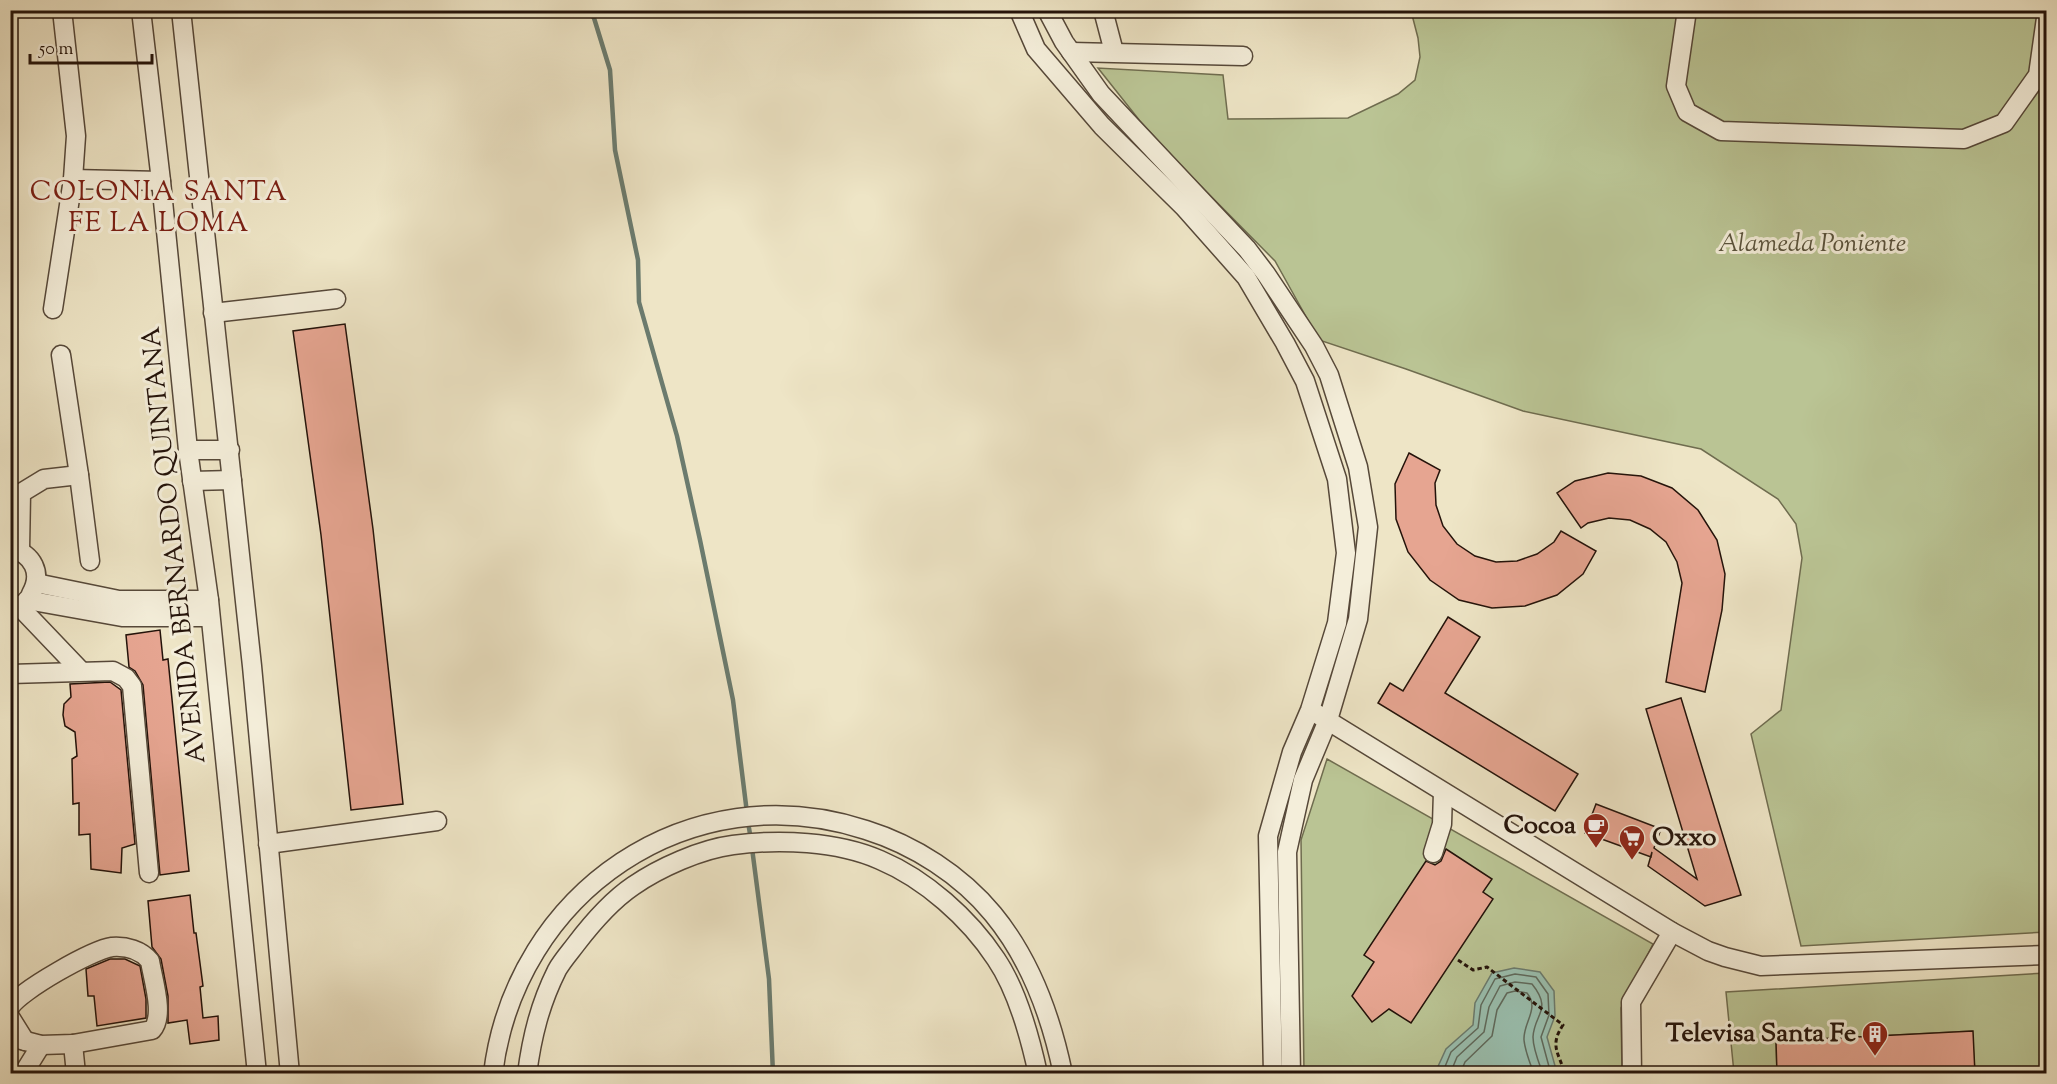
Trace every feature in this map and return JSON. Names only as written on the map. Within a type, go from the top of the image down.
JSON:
[{"type":"street","points":[[53,309],[73,179],[76,136],[62,10]]},
{"type":"street","name":"AVENIDA BERNARDO QUINTANA","points":[[141,10],[188,450],[210,608],[257,1074]]},
{"type":"street","points":[[181,10],[213,314],[230,450],[290,1074]]},
{"type":"street","points":[[1019,10],[1036,49],[1102,126],[1184,207],[1246,277],[1305,381],[1337,479],[1346,553],[1337,624],[1310,710],[1293,752],[1268,836],[1272,1073]]},
{"type":"street","points":[[1047,10],[1071,52],[1101,94],[1247,249],[1298,322],[1329,375],[1358,467],[1368,527],[1358,619],[1328,720],[1303,780],[1287,852],[1291,1074]]},
{"type":"street","points":[[1103,10],[1114,52]]},
{"type":"street","points":[[1687,10],[1676,86],[1687,112],[1721,131],[1964,139],[2004,123],[2038,75],[2046,18]]},
{"type":"street","points":[[1071,52],[1243,56]]},
{"type":"street","points":[[73,179],[161,181]]},
{"type":"street","points":[[213,314],[336,299]]},
{"type":"street","points":[[61,355],[90,561]]},
{"type":"street","points":[[188,450],[230,450]]},
{"type":"street","points":[[18,604],[33,592],[37,573],[28,556],[15,549],[21,493],[44,479],[79,475]]},
{"type":"street","points":[[192,481],[232,480]]},
{"type":"street","points":[[36,583],[119,600],[210,608]]},
{"type":"street","points":[[18,604],[122,617],[210,608]]},
{"type":"street","points":[[18,604],[81,671]]},
{"type":"street","points":[[10,674],[112,671],[126,678],[132,686],[149,873]]},
{"type":"street","points":[[1310,710],[1672,932],[1708,951],[1725,957],[1761,966],[2046,955]]},
{"type":"street","points":[[1433,853],[1442,824],[1443,792]]},
{"type":"street","points":[[493,1074],[506,1014],[534,952],[573,901],[614,866],[665,838],[720,820],[787,814],[843,822],[893,838],[938,865],[963,884],[992,913],[1016,946],[1038,987],[1056,1039],[1063,1074]]},
{"type":"street","points":[[268,844],[437,821]]},
{"type":"street","points":[[527,1074],[536,1021],[558,969],[593,921],[632,887],[678,861],[731,845],[788,842],[833,846],[880,859],[921,883],[946,903],[974,931],[997,960],[1022,1012],[1038,1074]]},
{"type":"street","points":[[1632,1074],[1631,1002],[1672,932]]},
{"type":"street","points":[[10,1007],[26,991],[94,953],[112,948],[132,949],[150,961],[159,1013],[158,1024],[152,1030],[73,1044],[25,1041]]},
{"type":"street","points":[[10,1017],[25,1041],[23,1074]]},
{"type":"street","points":[[73,1044],[76,1074]]},
{"type":"path","points":[[1458,960],[1473,970],[1487,967],[1563,1025],[1556,1035],[1555,1047],[1565,1074]]},
{"type":"green space","name":"Alameda Poniente","points":[[1411,11],[2046,11],[2046,932],[1801,946],[1751,734],[1781,710],[1802,558],[1796,524],[1778,499],[1701,449],[1523,411],[1319,340],[1275,261],[1183,168],[1140,121],[1098,68],[1223,75],[1228,119],[1348,118],[1398,94],[1415,80],[1420,57]]},
{"type":"green space","points":[[1327,759],[1653,944],[1621,1008],[1622,1073],[1304,1073],[1301,840]]},
{"type":"green space","points":[[2046,973],[2046,1073],[1975,1073],[1972,1031],[1776,1041],[1777,1073],[1734,1073],[1726,992]]},
{"type":"water","points":[[1514,968],[1540,972],[1554,991],[1555,1016],[1547,1037],[1557,1073],[1435,1073],[1446,1049],[1473,1025],[1475,1003],[1492,973]]},
{"type":"building","points":[[345,324],[373,529],[403,804],[351,810],[321,535],[293,331]]},
{"type":"building","points":[[1409,453],[1440,470],[1435,483],[1436,505],[1443,526],[1457,544],[1475,556],[1496,562],[1517,561],[1537,554],[1554,542],[1561,531],[1596,551],[1583,574],[1557,595],[1525,606],[1492,608],[1459,600],[1430,580],[1408,552],[1396,519],[1395,484]]},
{"type":"building","points":[[1608,473],[1641,476],[1672,488],[1698,510],[1717,540],[1725,574],[1722,610],[1705,692],[1666,682],[1682,583],[1677,562],[1666,542],[1650,529],[1630,520],[1609,518],[1588,523],[1581,528],[1557,493],[1575,481]]},
{"type":"building","points":[[1448,617],[1480,637],[1445,693],[1578,774],[1555,811],[1378,703],[1390,683],[1403,691]]},
{"type":"building","points":[[160,630],[163,660],[168,659],[189,871],[160,875],[143,685],[135,671],[129,667],[126,635]]},
{"type":"building","points":[[110,682],[121,690],[135,844],[122,848],[121,873],[91,869],[90,834],[79,835],[79,803],[73,804],[72,759],[77,756],[75,732],[65,726],[63,715],[64,704],[71,697],[70,684]]},
{"type":"building","points":[[1681,698],[1741,895],[1705,906],[1648,866],[1651,857],[1585,833],[1596,804],[1661,829],[1654,848],[1697,879],[1646,709]]},
{"type":"building","points":[[1446,849],[1492,879],[1483,892],[1493,899],[1411,1023],[1389,1009],[1372,1022],[1352,996],[1374,962],[1364,955],[1426,861],[1435,865],[1441,861]]},
{"type":"building","points":[[190,895],[203,986],[200,987],[203,1018],[218,1016],[219,1040],[190,1044],[187,1020],[168,1023],[168,996],[161,959],[152,947],[148,901]]},
{"type":"building","points":[[110,959],[125,959],[140,966],[146,999],[146,1018],[97,1026],[94,996],[88,996],[86,969]]},
{"type":"building","name":"Televisa Santa Fe","points":[[1973,1031],[1975,1074],[1777,1074],[1776,1041]]},
{"type":"waterway","points":[[587,10],[594,18],[610,70],[615,150],[638,260],[639,302],[677,436],[700,540],[733,700],[747,813]]},
{"type":"waterway","points":[[748,822],[751,840]]},
{"type":"waterway","points":[[752,848],[769,979],[773,1074]]},
{"type":"place","name":"Cocoa","points":[[1596,849]]},
{"type":"place","name":"Oxxo","points":[[1632,861]]},
{"type":"place","name":"Televisa Santa Fe","points":[[1875,1057]]},
{"type":"district","name":"COLONIA SANTA FE LA LOMA","points":[[159,208]]}]
